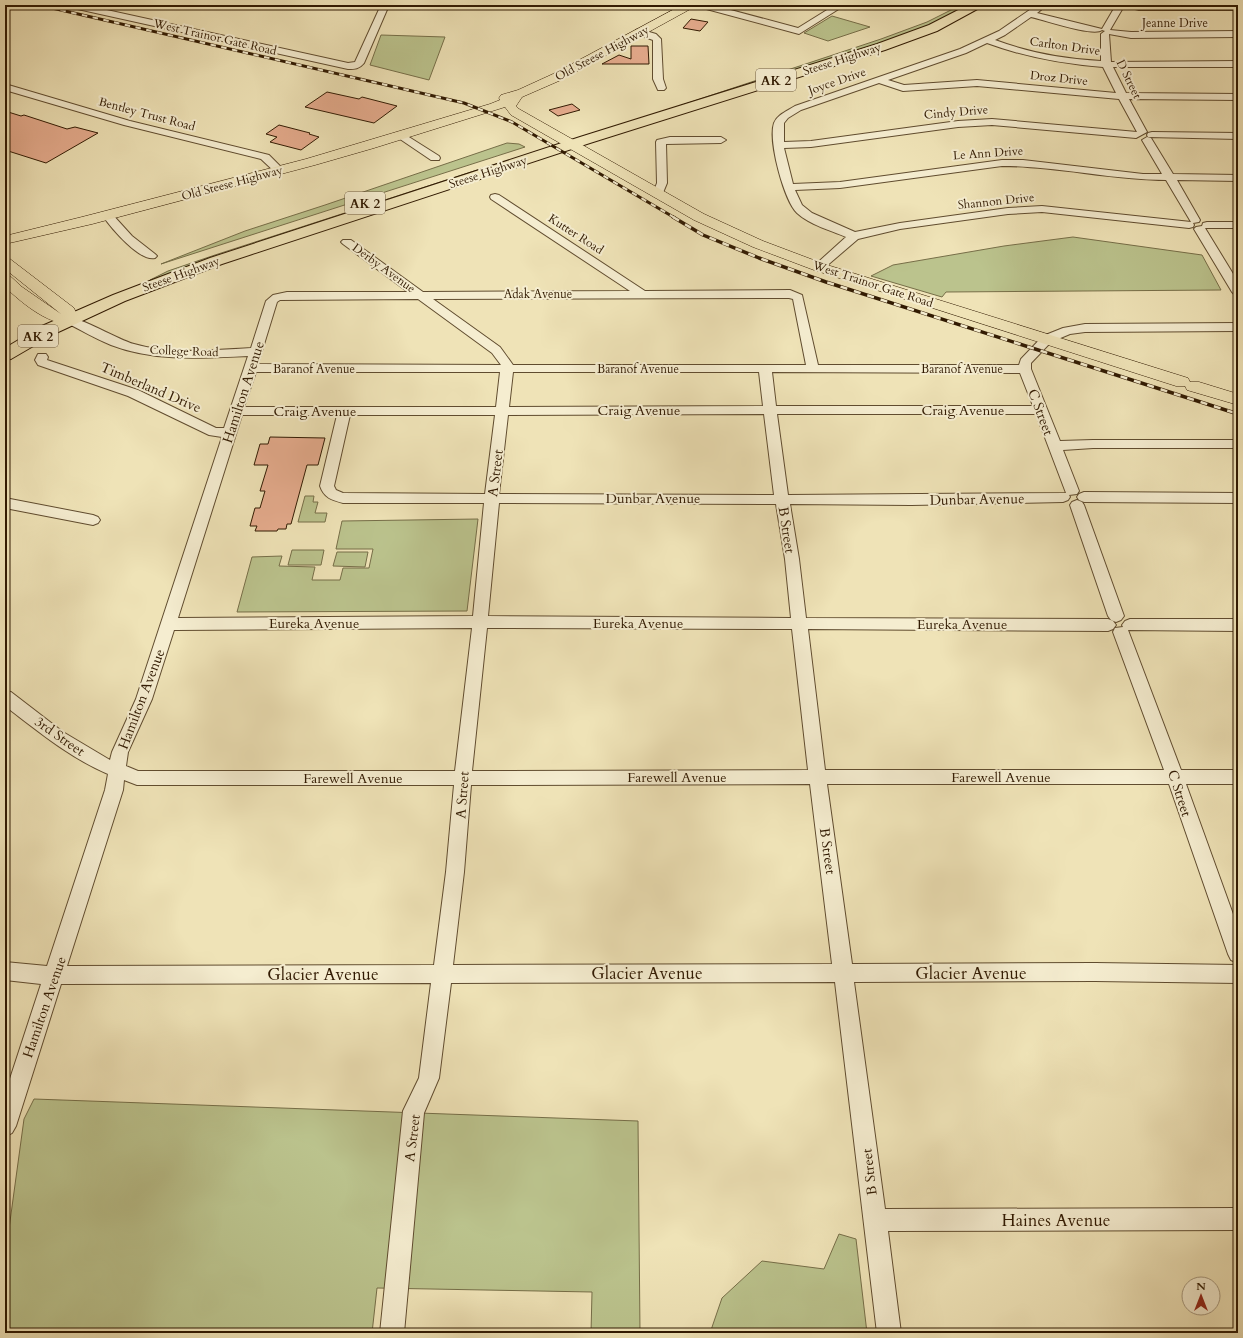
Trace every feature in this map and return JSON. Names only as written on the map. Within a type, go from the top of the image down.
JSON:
[{"type":"highway","name":"Steese Highway","points":[[567,142],[896,31],[953,5]]},
{"type":"highway","name":"Steese Highway","points":[[5,342],[33,326],[65,316],[150,275],[190,260],[567,142],[881,47],[933,28],[977,5]]},
{"type":"highway","name":"Steese Highway","points":[[5,355],[48,330],[65,316]]},
{"type":"main road","name":"Old Steese Highway","points":[[5,240],[108,216],[280,170],[401,136],[466,115],[508,99],[569,71],[690,5]]},
{"type":"main road","name":"West Trainor Gate Road","points":[[508,99],[520,118],[529,120]]},
{"type":"main road","name":"West Trainor Gate Road","points":[[508,99],[510,106],[529,120],[699,217],[730,232],[819,267],[1238,400]]},
{"type":"main road","name":"College Road","points":[[5,262],[65,316]]},
{"type":"main road","name":"College Road","points":[[5,279],[17,290],[65,316]]},
{"type":"street","name":"West Trainor Gate Road","points":[[73,5],[339,64],[356,66],[362,59],[385,5]]},
{"type":"street","points":[[702,5],[799,31],[841,5]]},
{"type":"street","name":"Joyce Drive","points":[[854,236],[808,216],[797,206],[788,188],[777,134],[779,122],[785,116],[798,108],[963,51],[1002,33],[1043,5]]},
{"type":"street","points":[[1105,31],[1120,5]]},
{"type":"street","points":[[1127,5],[1139,7],[1235,8]]},
{"type":"street","name":"Jeanne Drive","points":[[1031,14],[1072,25],[1131,35],[1238,34]]},
{"type":"street","name":"D Street","points":[[1105,31],[1106,63],[1122,96],[1238,292]]},
{"type":"street","points":[[639,32],[657,39],[658,79],[661,88]]},
{"type":"street","name":"Carlton Drive","points":[[987,40],[1013,50],[1037,56],[1106,63],[1142,65],[1238,64]]},
{"type":"street","name":"Droz Drive","points":[[879,80],[903,88],[977,83],[1074,93],[1122,96],[1238,97]]},
{"type":"street","name":"Bentley Trust Road","points":[[5,88],[127,123],[265,158],[280,170]]},
{"type":"street","name":"Cindy Drive","points":[[779,145],[811,144],[958,124],[992,122],[1145,136],[1238,136]]},
{"type":"street","points":[[401,136],[435,158]]},
{"type":"street","points":[[658,193],[662,183],[661,142],[670,140],[721,140]]},
{"type":"street","name":"Le Ann Drive","points":[[788,188],[840,185],[1002,163],[1023,162],[1143,177],[1238,178]]},
{"type":"street","name":"Kutter Road","points":[[495,197],[642,294]]},
{"type":"street","name":"Shannon Drive","points":[[819,267],[854,236],[900,226],[1008,211],[1034,210],[1069,212],[1198,225],[1238,225]]},
{"type":"street","points":[[108,216],[117,228],[133,244],[151,256]]},
{"type":"street","name":"Derby Avenue","points":[[347,242],[420,295]]},
{"type":"street","name":"Adak Avenue","points":[[277,297],[780,293],[798,297],[813,369]]},
{"type":"street","points":[[420,295],[496,350],[507,364],[507,369]]},
{"type":"street","name":"Hamilton Avenue","points":[[5,1126],[112,796],[118,770],[120,752],[144,699],[272,301],[277,297]]},
{"type":"street","name":"College Road","points":[[65,316],[116,343],[148,351],[172,353],[256,352]]},
{"type":"street","points":[[1025,369],[1025,362],[1047,339],[1067,331],[1085,328],[1238,327]]},
{"type":"street","name":"Timberland Drive","points":[[42,357],[42,362],[133,393],[214,432],[230,433]]},
{"type":"street","name":"Baranof Avenue","points":[[251,368],[1025,369]]},
{"type":"street","name":"A Street","points":[[392,1333],[414,1111],[429,1078],[443,973],[481,622],[492,498],[507,369]]},
{"type":"street","name":"B Street","points":[[765,369],[800,623],[818,778],[889,1333]]},
{"type":"street","name":"C Street","points":[[1025,369],[1074,497],[1176,777],[1208,873],[1238,954]]},
{"type":"street","name":"Dunbar Avenue","points":[[345,410],[327,486],[328,492],[332,496],[343,498],[782,500],[1074,497],[1238,498]]},
{"type":"street","name":"Craig Avenue","points":[[237,411],[1040,410]]},
{"type":"street","points":[[1054,446],[1093,444],[1238,444]]},
{"type":"street","points":[[5,503],[94,520]]},
{"type":"street","name":"Eureka Avenue","points":[[169,624],[481,622],[1119,624],[1238,626]]},
{"type":"street","name":"3rd Street","points":[[5,697],[58,737],[98,762],[118,770]]},
{"type":"street","name":"Farewell Avenue","points":[[118,770],[137,778],[708,776],[818,778],[1238,777]]},
{"type":"street","name":"Glacier Avenue","points":[[5,971],[55,975],[443,973],[843,974],[1095,972],[1238,974]]},
{"type":"street","name":"Haines Avenue","points":[[874,1220],[1238,1219]]},
{"type":"green space","points":[[961,5],[971,5],[935,23],[859,51],[679,106],[881,39],[927,22]]},
{"type":"green space","points":[[832,16],[870,27],[828,41],[804,33]]},
{"type":"green space","points":[[381,35],[445,37],[429,80],[370,65]]},
{"type":"green space","points":[[507,143],[519,144],[525,147],[161,264],[245,231]]},
{"type":"green space","points":[[499,163],[500,164],[150,280],[168,271],[215,255]]},
{"type":"green space","points":[[1073,237],[1202,255],[1221,290],[946,292],[942,297],[871,276],[893,265],[1004,246]]},
{"type":"green space","points":[[305,496],[314,496],[313,502],[318,502],[315,513],[327,513],[325,522],[298,522]]},
{"type":"green space","points":[[478,519],[467,611],[237,612],[252,557],[282,556],[279,566],[315,567],[312,580],[340,580],[343,568],[369,568],[373,549],[336,549],[342,521]]},
{"type":"green space","points":[[292,550],[324,550],[321,565],[288,565]]},
{"type":"green space","points":[[337,552],[368,552],[365,567],[333,566]]},
{"type":"green space","points":[[34,1099],[638,1121],[640,1333],[591,1333],[592,1292],[377,1288],[372,1333],[8,1333],[5,1294],[5,1258],[24,1119]]},
{"type":"green space","points":[[839,1234],[856,1239],[867,1333],[710,1333],[722,1298],[762,1261],[824,1269]]},
{"type":"building","points":[[691,19],[708,22],[700,31],[683,28]]},
{"type":"building","points":[[631,46],[648,46],[649,64],[602,64],[619,55],[631,59]]},
{"type":"building","points":[[327,92],[359,99],[362,97],[397,106],[374,123],[305,107]]},
{"type":"building","points":[[572,104],[580,110],[558,116],[549,110]]},
{"type":"building","points":[[5,111],[21,116],[24,115],[67,129],[75,127],[98,133],[46,163],[5,150]]},
{"type":"building","points":[[279,125],[310,133],[309,134],[319,137],[301,150],[270,142],[277,137],[266,134]]},
{"type":"building","points":[[270,437],[325,438],[318,465],[307,465],[291,524],[287,524],[286,529],[278,529],[277,531],[255,531],[257,526],[250,526],[255,508],[260,508],[265,491],[260,491],[268,465],[254,465],[260,444],[268,444]]},
{"type":"railway","points":[[39,5],[464,103],[512,122],[675,218]]},
{"type":"railway","points":[[673,217],[703,235],[759,258],[826,282],[1238,414]]}]
